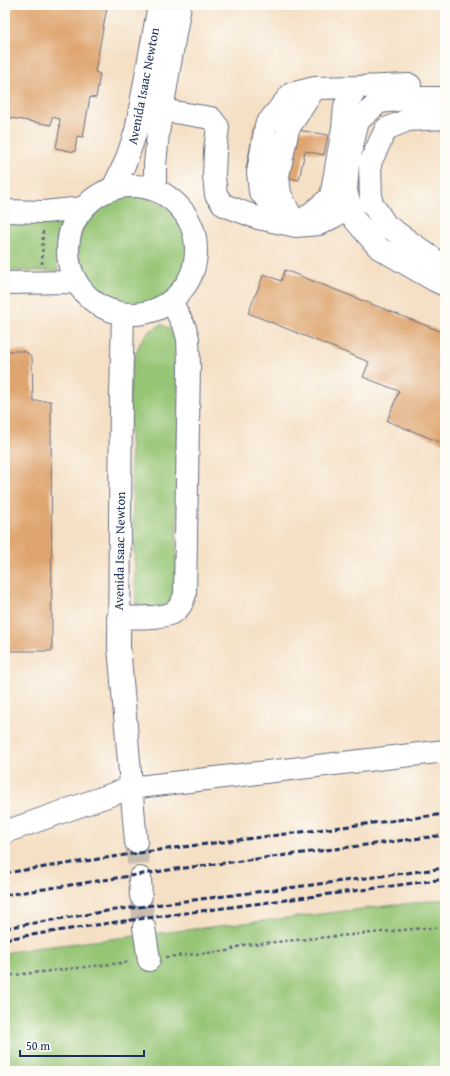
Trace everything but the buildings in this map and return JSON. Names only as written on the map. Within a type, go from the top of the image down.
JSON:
[{"type":"street","name":"Avenida Isaac Newton","points":[[113,188],[126,161],[136,131],[159,5]]},
{"type":"street","name":"Avenida Isaac Newton","points":[[155,190],[154,165],[158,133],[180,5]]},
{"type":"street","points":[[296,226],[260,192],[258,172],[266,125],[291,94],[315,88],[445,84]]},
{"type":"street","points":[[296,226],[331,197],[343,128],[345,106],[358,87]]},
{"type":"street","points":[[296,226],[288,195],[289,178],[299,130],[315,88]]},
{"type":"street","points":[[445,98],[416,98],[379,102],[358,121],[348,163],[346,191],[354,219],[379,248],[445,285]]},
{"type":"street","points":[[162,110],[211,118],[218,127],[214,176],[216,195],[224,205],[258,218],[296,226],[319,224],[335,216],[350,204]]},
{"type":"street","points":[[445,118],[408,120],[386,129],[370,163],[371,202],[386,225],[445,267]]},
{"type":"street","points":[[134,186],[155,190],[173,200],[187,216],[195,235],[196,256],[191,276],[180,294],[164,307],[144,314],[123,314],[104,309],[88,298],[75,282],[68,264],[67,244],[72,225],[83,208],[96,196],[113,188],[134,186]]},
{"type":"street","points":[[5,211],[44,212],[83,208]]},
{"type":"street","points":[[5,283],[75,282]]},
{"type":"street","points":[[118,618],[166,616],[175,612],[182,604],[184,594],[189,366],[188,339],[171,301]]},
{"type":"street","name":"Avenida Isaac Newton","points":[[123,314],[118,618],[130,788],[136,842]]},
{"type":"street","points":[[5,832],[130,788],[445,751]]},
{"type":"street","points":[[144,927],[149,960]]},
{"type":"path","points":[[41,282],[44,212]]},
{"type":"path","points":[[5,976],[227,951],[243,945],[424,928],[445,928]]},
{"type":"green space","points":[[133,196],[154,200],[164,205],[172,212],[179,220],[184,230],[188,251],[184,272],[179,282],[172,290],[164,297],[154,302],[133,306],[112,302],[102,297],[94,290],[87,282],[82,272],[78,251],[82,230],[87,220],[94,212],[102,205],[112,200]]},
{"type":"green space","points":[[5,223],[61,224],[56,248],[58,271],[5,271]]},
{"type":"green space","points":[[161,324],[173,331],[179,343],[176,596],[169,603],[158,608],[136,608],[129,404],[132,365],[139,345],[147,333]]},
{"type":"green space","points":[[445,899],[445,1071],[5,1071],[5,953],[35,948]]},
{"type":"tunnel","points":[[136,842],[140,878]]},
{"type":"tunnel","points":[[141,896],[144,927]]},
{"type":"railway","points":[[5,873],[159,850],[445,814]]},
{"type":"railway","points":[[5,895],[169,870],[445,835]]},
{"type":"railway","points":[[5,928],[107,911],[445,868]]},
{"type":"railway","points":[[5,939],[109,923],[445,879]]}]
